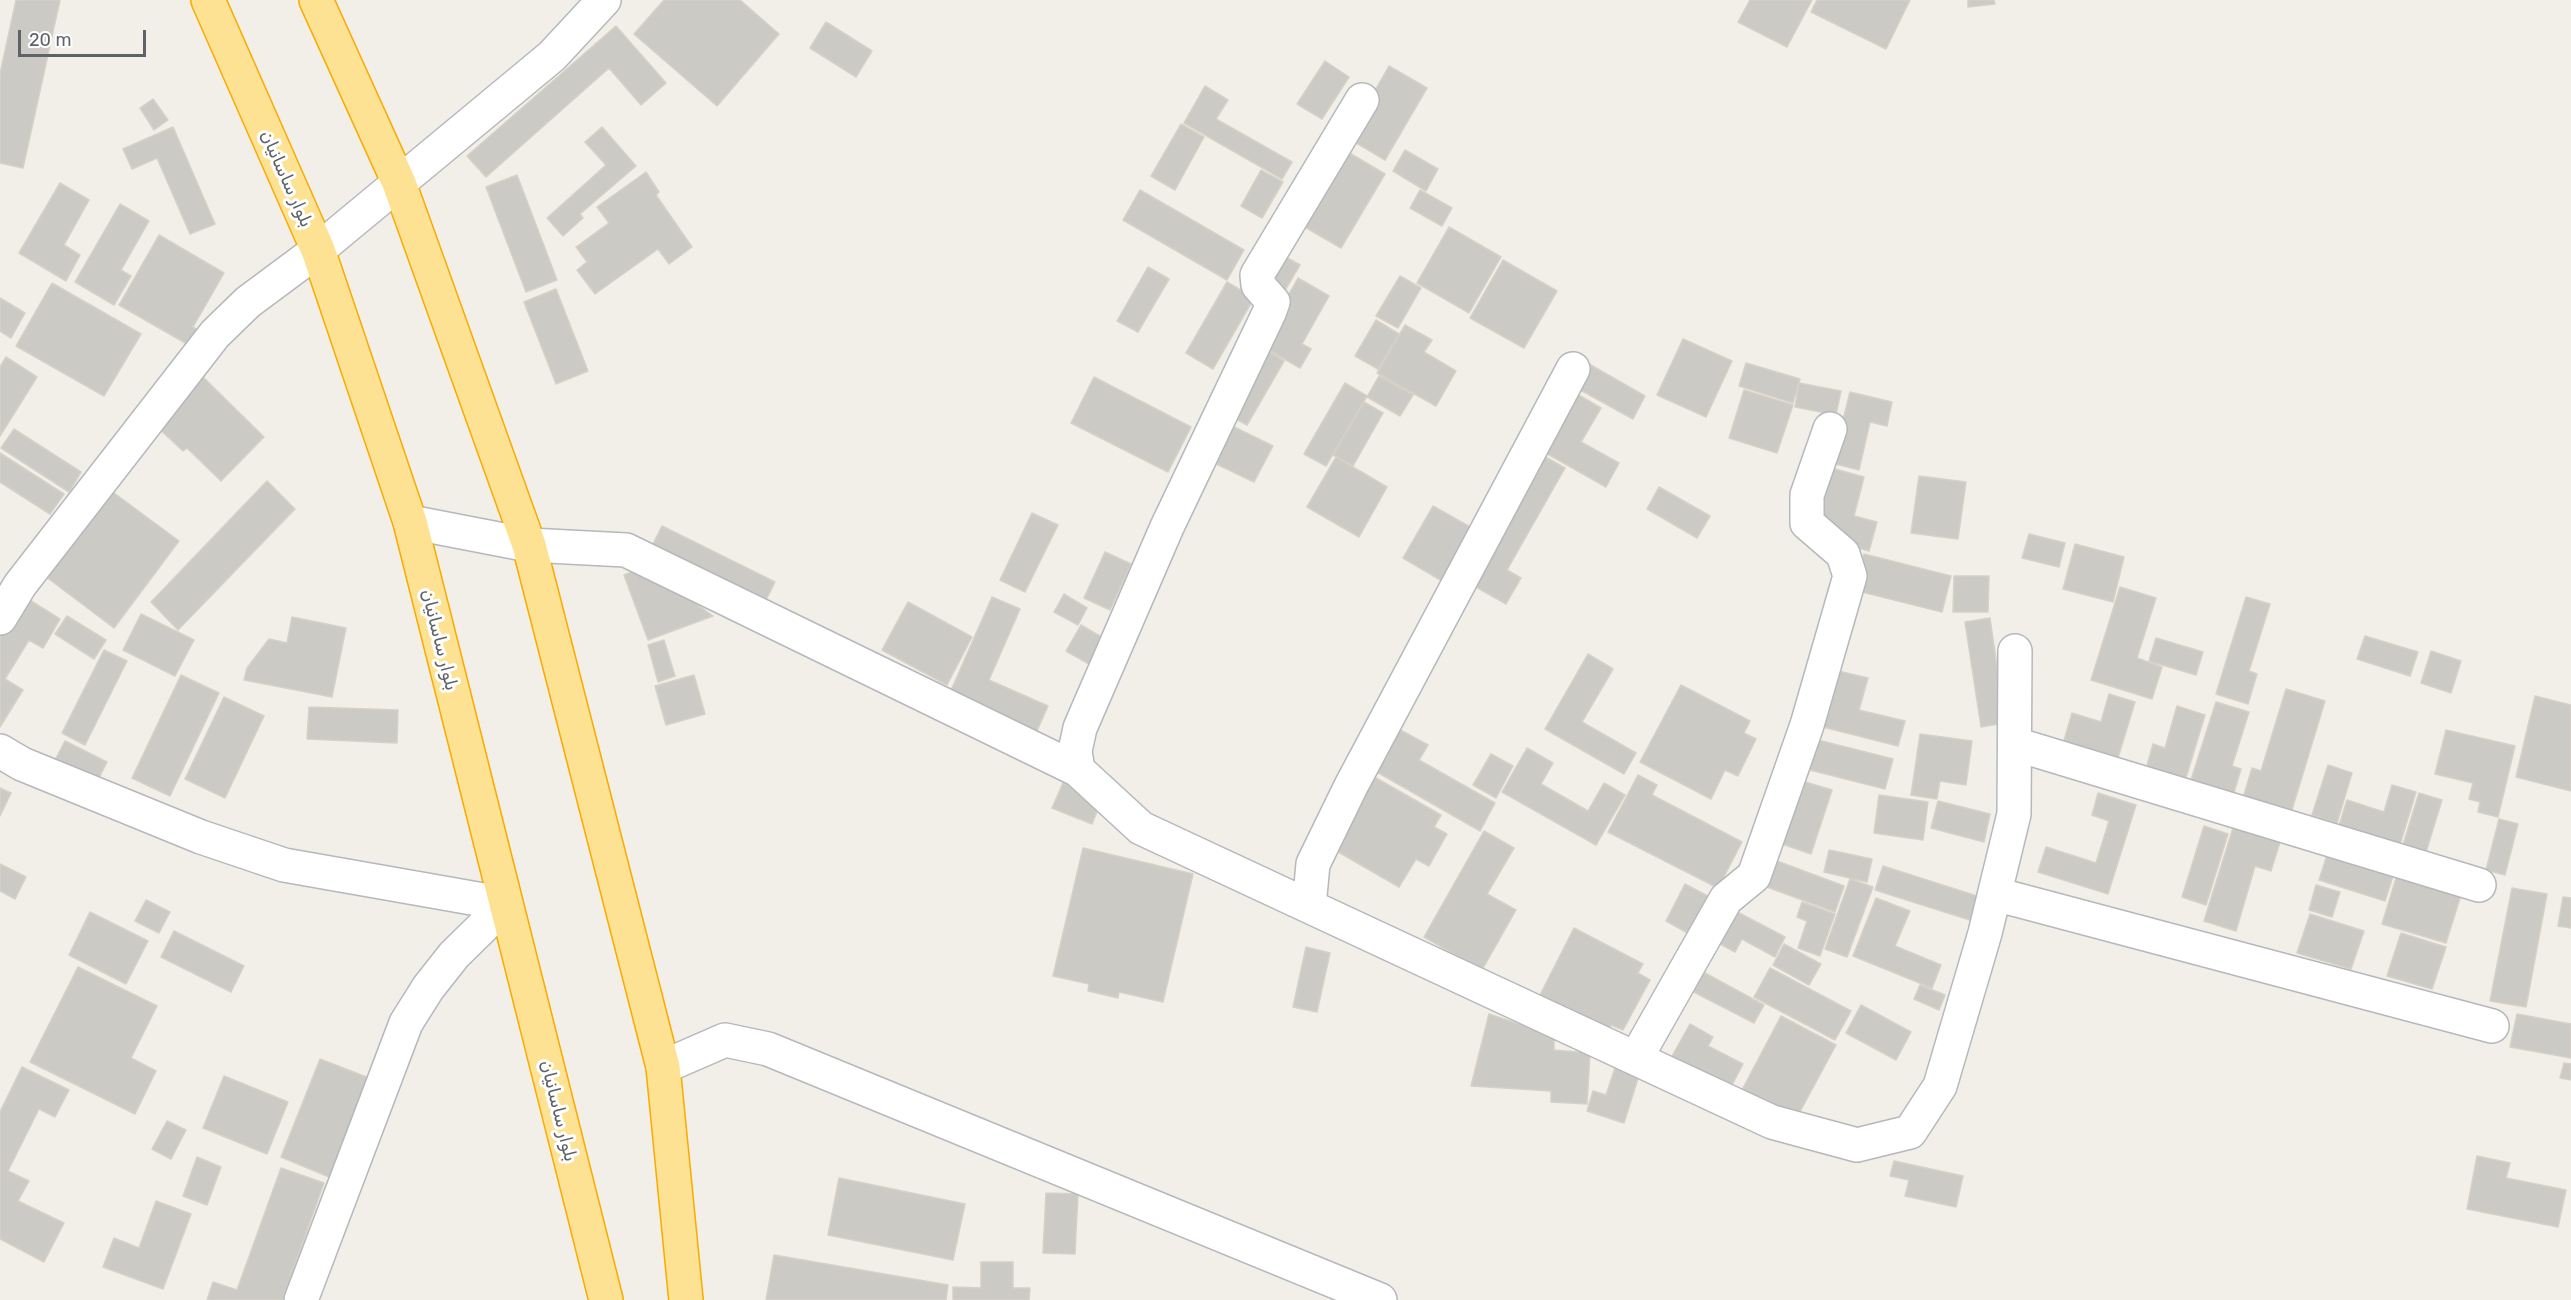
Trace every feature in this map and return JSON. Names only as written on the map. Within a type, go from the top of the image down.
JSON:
[{"type":"highway","name":"بلوار ساسانیان","points":[[208,0],[318,250],[410,522],[606,1300]]},
{"type":"highway","points":[[316,0],[399,183],[529,545],[663,1068],[686,1300]]},
{"type":"street","points":[[0,618],[21,585],[215,334],[248,302],[318,250],[552,56],[604,0]]},
{"type":"street","points":[[1078,770],[1075,751],[1080,728],[1167,527],[1273,302],[1258,285],[1257,274],[1362,100]]},
{"type":"street","points":[[1309,906],[1313,864],[1346,795],[1573,369]]},
{"type":"street","points":[[1636,1058],[1726,899],[1755,876],[1807,724],[1850,576],[1843,554],[1807,523],[1808,495],[1830,429]]},
{"type":"street","points":[[410,522],[529,545],[626,550],[1078,770],[1141,828],[1772,1122],[1857,1146],[1910,1132],[1941,1086],[1995,894],[2014,814],[2015,651]]},
{"type":"street","points":[[2014,744],[2479,885]]},
{"type":"street","points":[[0,751],[22,764],[201,837],[284,865],[506,904]]},
{"type":"street","points":[[1995,894],[2492,1026]]},
{"type":"street","points":[[302,1300],[406,1023],[428,988],[454,955],[506,904]]},
{"type":"street","points":[[663,1068],[725,1040],[768,1048],[1380,1300]]},
{"type":"building","points":[[16,0],[60,0],[23,168],[0,163],[0,74]]},
{"type":"building","points":[[664,0],[740,0],[779,34],[717,106],[634,34]]},
{"type":"building","points":[[1750,0],[1812,0],[1787,47],[1738,22]]},
{"type":"building","points":[[1817,0],[1910,0],[1886,49],[1811,12]]},
{"type":"building","points":[[1968,0],[1994,0],[1995,4],[1968,7]]},
{"type":"building","points":[[826,22],[872,51],[856,77],[810,48]]},
{"type":"building","points":[[616,26],[666,83],[641,105],[609,68],[486,177],[467,156]]},
{"type":"building","points":[[1325,61],[1349,77],[1322,119],[1297,104]]},
{"type":"building","points":[[1389,66],[1427,88],[1385,160],[1348,138]]},
{"type":"building","points":[[1205,86],[1228,100],[1216,119],[1292,162],[1282,179],[1184,123]]},
{"type":"building","points":[[153,99],[168,120],[154,130],[140,108]]},
{"type":"building","points":[[1181,124],[1204,137],[1175,190],[1151,176]]},
{"type":"building","points":[[173,127],[215,224],[190,234],[157,158],[132,169],[123,149]]},
{"type":"building","points":[[602,127],[636,166],[580,214],[583,218],[563,236],[547,218],[606,165],[585,142]]},
{"type":"building","points":[[1341,148],[1385,174],[1341,248],[1298,223]]},
{"type":"building","points":[[1405,150],[1438,169],[1426,191],[1393,171]]},
{"type":"building","points":[[1261,170],[1283,182],[1262,218],[1241,206]]},
{"type":"building","points":[[646,172],[659,192],[656,195],[692,247],[669,264],[658,249],[595,294],[577,270],[587,262],[576,247],[609,223],[597,207]]},
{"type":"building","points":[[517,175],[557,280],[526,292],[486,187]]},
{"type":"building","points":[[60,183],[89,200],[64,245],[80,255],[66,281],[19,253]]},
{"type":"building","points":[[1140,190],[1244,250],[1227,280],[1123,220]]},
{"type":"building","points":[[1420,190],[1452,208],[1442,226],[1410,208]]},
{"type":"building","points":[[120,204],[149,221],[121,270],[131,276],[114,305],[75,282]]},
{"type":"building","points":[[1449,227],[1501,257],[1469,313],[1417,283]]},
{"type":"building","points":[[159,235],[224,273],[193,327],[203,333],[194,348],[119,305]]},
{"type":"building","points":[[1277,252],[1300,265],[1284,292],[1261,279]]},
{"type":"building","points":[[1503,260],[1557,291],[1524,348],[1470,318]]},
{"type":"building","points":[[1148,267],[1169,279],[1138,332],[1117,321]]},
{"type":"building","points":[[1400,276],[1421,288],[1398,328],[1376,316]]},
{"type":"building","points":[[1298,278],[1329,296],[1302,344],[1311,349],[1300,368],[1260,345]]},
{"type":"building","points":[[1227,282],[1254,298],[1213,369],[1186,353]]},
{"type":"building","points":[[52,283],[141,334],[104,396],[16,346]]},
{"type":"building","points":[[556,289],[588,371],[556,384],[524,302]]},
{"type":"building","points":[[0,298],[25,313],[11,338],[0,331]]},
{"type":"building","points":[[1376,320],[1399,334],[1378,369],[1355,356]]},
{"type":"building","points":[[1405,325],[1432,340],[1424,352],[1456,371],[1436,406],[1377,373]]},
{"type":"building","points":[[1683,339],[1732,361],[1706,417],[1657,395]]},
{"type":"building","points":[[1261,347],[1284,361],[1247,425],[1223,412]]},
{"type":"building","points":[[6,357],[37,377],[0,436],[0,367]]},
{"type":"building","points":[[1746,363],[1800,379],[1793,403],[1739,386]]},
{"type":"building","points":[[1589,364],[1645,396],[1633,419],[1575,387]]},
{"type":"building","points":[[202,376],[264,437],[221,481],[187,448],[183,451],[155,425]]},
{"type":"building","points":[[1379,376],[1413,395],[1400,416],[1367,397]]},
{"type":"building","points":[[1094,377],[1191,427],[1168,472],[1071,423]]},
{"type":"building","points":[[1345,383],[1367,396],[1326,466],[1304,454]]},
{"type":"building","points":[[1799,383],[1841,391],[1836,415],[1795,407]]},
{"type":"building","points":[[1744,390],[1793,405],[1777,453],[1729,438]]},
{"type":"building","points":[[1850,392],[1892,402],[1887,426],[1870,422],[1859,470],[1832,463]]},
{"type":"building","points":[[1577,394],[1601,408],[1581,442],[1619,463],[1606,487],[1544,452]]},
{"type":"building","points":[[1364,402],[1383,413],[1353,466],[1333,455]]},
{"type":"building","points":[[1224,422],[1273,446],[1254,482],[1206,459]]},
{"type":"building","points":[[14,429],[81,472],[69,492],[1,448]]},
{"type":"building","points":[[0,453],[64,494],[50,514],[0,482]]},
{"type":"building","points":[[1542,455],[1565,468],[1507,570],[1521,578],[1506,604],[1469,583]]},
{"type":"building","points":[[1336,457],[1387,487],[1359,537],[1307,507]]},
{"type":"building","points":[[1828,467],[1864,477],[1854,516],[1877,522],[1869,551],[1844,544],[1812,528]]},
{"type":"building","points":[[1919,476],[1966,482],[1958,539],[1911,533]]},
{"type":"building","points":[[267,481],[295,509],[178,630],[151,602]]},
{"type":"building","points":[[106,487],[179,541],[114,628],[41,573]]},
{"type":"building","points":[[1659,487],[1710,516],[1697,538],[1647,509]]},
{"type":"building","points":[[1433,506],[1472,528],[1442,581],[1403,558]]},
{"type":"building","points":[[1032,513],[1058,525],[1025,592],[1000,580]]},
{"type":"building","points":[[662,526],[775,582],[765,602],[652,546]]},
{"type":"building","points":[[2029,534],[2065,543],[2059,567],[2022,558]]},
{"type":"building","points":[[2075,544],[2124,557],[2113,602],[2063,589]]},
{"type":"building","points":[[1105,552],[1131,564],[1110,610],[1084,598]]},
{"type":"building","points":[[1864,554],[1951,576],[1942,612],[1854,590]]},
{"type":"building","points":[[644,567],[713,616],[648,640],[624,575]]},
{"type":"building","points":[[1954,576],[1989,576],[1988,612],[1953,612]]},
{"type":"building","points":[[2120,587],[2156,598],[2137,658],[2162,667],[2152,699],[2091,680]]},
{"type":"building","points":[[1064,594],[1087,608],[1078,625],[1054,612]]},
{"type":"building","points":[[23,596],[60,619],[43,648],[29,640],[5,679],[23,690],[0,727],[0,633]]},
{"type":"building","points":[[992,597],[1020,609],[989,680],[1048,706],[1036,733],[949,695]]},
{"type":"building","points":[[2246,597],[2270,604],[2249,671],[2257,674],[2248,704],[2216,694]]},
{"type":"building","points":[[908,602],[972,637],[947,685],[882,650]]},
{"type":"building","points":[[141,614],[194,640],[175,676],[123,650]]},
{"type":"building","points":[[67,616],[106,640],[94,659],[55,634]]},
{"type":"building","points":[[292,617],[346,628],[332,697],[244,680],[247,668],[269,639],[287,643]]},
{"type":"building","points":[[1990,618],[2005,723],[1981,727],[1965,622]]},
{"type":"building","points":[[1081,625],[1105,639],[1089,664],[1066,651]]},
{"type":"building","points":[[2365,636],[2418,652],[2410,676],[2357,659]]},
{"type":"building","points":[[2156,638],[2203,652],[2196,675],[2149,661]]},
{"type":"building","points":[[664,640],[675,676],[658,682],[648,645]]},
{"type":"building","points":[[104,650],[127,661],[85,745],[62,733]]},
{"type":"building","points":[[2431,651],[2461,661],[2451,693],[2421,683]]},
{"type":"building","points":[[1588,654],[1613,669],[1582,722],[1636,753],[1624,774],[1545,729]]},
{"type":"building","points":[[1834,670],[1868,678],[1859,710],[1905,721],[1898,746],[1819,726]]},
{"type":"building","points":[[181,675],[219,693],[170,796],[132,778]]},
{"type":"building","points":[[694,675],[705,714],[666,725],[655,686]]},
{"type":"building","points":[[1681,685],[1750,721],[1744,733],[1756,739],[1738,776],[1725,770],[1711,799],[1640,762]]},
{"type":"building","points":[[2286,689],[2325,701],[2291,813],[2243,798],[2252,768],[2261,771]]},
{"type":"building","points":[[2109,694],[2135,702],[2117,761],[2063,744],[2072,713],[2101,722]]},
{"type":"building","points":[[2535,696],[2571,705],[2571,791],[2516,777]]},
{"type":"building","points":[[224,697],[264,716],[225,798],[185,779]]},
{"type":"building","points":[[2216,702],[2249,712],[2232,766],[2241,769],[2233,796],[2190,783]]},
{"type":"building","points":[[2177,706],[2205,715],[2185,781],[2146,769],[2153,744],[2165,748]]},
{"type":"building","points":[[309,707],[398,710],[397,743],[307,739]]},
{"type":"building","points":[[1393,726],[1428,745],[1419,760],[1495,803],[1480,831],[1370,768]]},
{"type":"building","points":[[2446,730],[2515,746],[2498,817],[2478,812],[2480,802],[2469,799],[2473,783],[2435,774]]},
{"type":"building","points":[[1920,734],[1972,741],[1966,785],[1940,781],[1937,799],[1911,795]]},
{"type":"building","points":[[1814,739],[1893,759],[1885,789],[1806,769]]},
{"type":"building","points":[[65,741],[107,762],[95,786],[53,764]]},
{"type":"building","points":[[1527,748],[1553,763],[1541,784],[1588,811],[1604,783],[1625,795],[1596,845],[1502,792]]},
{"type":"building","points":[[1491,754],[1513,766],[1496,798],[1473,785]]},
{"type":"building","points":[[2328,765],[2352,773],[2337,823],[2312,815]]},
{"type":"building","points":[[1369,774],[1441,815],[1434,827],[1447,834],[1429,866],[1416,859],[1399,887],[1328,846]]},
{"type":"building","points":[[1638,775],[1657,785],[1652,795],[1742,842],[1718,888],[1608,832]]},
{"type":"building","points":[[1802,781],[1832,790],[1811,854],[1782,844]]},
{"type":"building","points":[[1063,783],[1102,799],[1092,824],[1052,808]]},
{"type":"building","points":[[2392,785],[2416,792],[2399,848],[2338,829],[2347,800],[2384,812]]},
{"type":"building","points":[[0,788],[11,793],[0,816]]},
{"type":"building","points":[[2098,793],[2136,805],[2108,894],[2038,872],[2046,847],[2096,863],[2109,821],[2092,815]]},
{"type":"building","points":[[2419,793],[2442,800],[2426,852],[2403,845]]},
{"type":"building","points":[[1879,795],[1928,802],[1923,840],[1874,833]]},
{"type":"building","points":[[1938,801],[1990,814],[1984,842],[1931,828]]},
{"type":"building","points":[[2499,819],[2518,824],[2505,875],[2486,870]]},
{"type":"building","points":[[2204,826],[2228,834],[2206,905],[2182,897]]},
{"type":"building","points":[[2233,828],[2280,842],[2271,871],[2255,866],[2236,931],[2204,921]]},
{"type":"building","points":[[1484,831],[1514,848],[1487,894],[1516,910],[1482,970],[1424,937]]},
{"type":"building","points":[[1083,848],[1193,874],[1163,1002],[1119,992],[1118,998],[1088,991],[1089,984],[1053,976]]},
{"type":"building","points":[[1829,850],[1872,859],[1867,882],[1824,872]]},
{"type":"building","points":[[2328,852],[2394,873],[2385,901],[2319,880]]},
{"type":"building","points":[[1777,861],[1844,886],[1835,912],[1767,887]]},
{"type":"building","points":[[0,864],[26,877],[15,899],[0,891]]},
{"type":"building","points":[[1883,866],[1980,897],[1973,921],[1875,890]]},
{"type":"building","points":[[2397,875],[2461,895],[2446,943],[2382,924]]},
{"type":"building","points":[[1850,879],[1873,887],[1847,957],[1825,949]]},
{"type":"building","points":[[1685,884],[1717,901],[1697,938],[1666,921]]},
{"type":"building","points":[[2316,885],[2340,892],[2332,917],[2309,910]]},
{"type":"building","points":[[2512,888],[2547,894],[2526,1007],[2490,1001]]},
{"type":"building","points":[[2563,897],[2571,898],[2571,928],[2558,926]]},
{"type":"building","points":[[1876,898],[1910,911],[1895,946],[1941,965],[1932,988],[1853,956]]},
{"type":"building","points":[[146,900],[170,912],[159,933],[135,921]]},
{"type":"building","points":[[1802,902],[1835,914],[1820,956],[1798,948],[1807,921],[1797,917]]},
{"type":"building","points":[[1726,906],[1785,937],[1775,957],[1742,939],[1735,952],[1709,938]]},
{"type":"building","points":[[90,912],[148,941],[126,984],[69,955]]},
{"type":"building","points":[[2310,914],[2364,931],[2351,969],[2297,953]]},
{"type":"building","points":[[1574,928],[1643,964],[1638,973],[1650,980],[1623,1030],[1611,1025],[1607,1033],[1539,997]]},
{"type":"building","points":[[174,931],[244,966],[231,992],[161,957]]},
{"type":"building","points":[[2401,933],[2446,947],[2432,989],[2387,976]]},
{"type":"building","points":[[1784,944],[1821,964],[1809,985],[1773,965]]},
{"type":"building","points":[[1306,947],[1330,953],[1317,1012],[1293,1007]]},
{"type":"building","points":[[78,967],[157,1006],[131,1058],[156,1071],[135,1114],[30,1062]]},
{"type":"building","points":[[1694,967],[1764,1005],[1754,1023],[1684,987]]},
{"type":"building","points":[[1770,968],[1851,1011],[1835,1040],[1754,997]]},
{"type":"building","points":[[1920,985],[1945,995],[1939,1010],[1914,999]]},
{"type":"building","points":[[1861,1005],[1911,1032],[1896,1060],[1846,1033]]},
{"type":"building","points":[[1489,1014],[1554,1036],[1554,1050],[1590,1053],[1587,1104],[1551,1102],[1551,1091],[1471,1086]]},
{"type":"building","points":[[2517,1014],[2571,1024],[2571,1058],[2510,1047]]},
{"type":"building","points":[[1781,1016],[1836,1045],[1796,1119],[1742,1090]]},
{"type":"building","points":[[1690,1024],[1713,1037],[1708,1046],[1743,1064],[1730,1089],[1671,1058]]},
{"type":"building","points":[[320,1059],[369,1078],[329,1177],[281,1157]]},
{"type":"building","points":[[2564,1063],[2571,1064],[2571,1080],[2560,1078]]},
{"type":"building","points":[[22,1067],[69,1090],[55,1117],[39,1109],[8,1171],[29,1181],[18,1201],[64,1223],[44,1262],[0,1239],[0,1112]]},
{"type":"building","points":[[1615,1068],[1639,1075],[1624,1123],[1587,1111],[1593,1091],[1606,1095]]},
{"type":"building","points":[[224,1076],[288,1102],[267,1154],[203,1128]]},
{"type":"building","points":[[167,1121],[186,1130],[171,1159],[152,1149]]},
{"type":"building","points":[[2477,1156],[2510,1163],[2506,1178],[2566,1190],[2558,1227],[2467,1209]]},
{"type":"building","points":[[197,1157],[221,1167],[207,1205],[183,1196]]},
{"type":"building","points":[[1894,1161],[1963,1176],[1956,1207],[1905,1196],[1909,1180],[1890,1176]]},
{"type":"building","points":[[281,1168],[324,1183],[282,1300],[207,1300],[213,1282],[237,1290]]},
{"type":"building","points":[[839,1178],[965,1204],[953,1260],[828,1235]]},
{"type":"building","points":[[1046,1193],[1078,1194],[1075,1254],[1043,1253]]},
{"type":"building","points":[[156,1201],[191,1214],[163,1289],[103,1267],[114,1238],[139,1248]]},
{"type":"building","points":[[774,1255],[948,1285],[946,1300],[766,1300]]},
{"type":"building","points":[[981,1262],[1013,1262],[1013,1288],[1030,1288],[1029,1300],[953,1300],[953,1287],[981,1288]]}]
